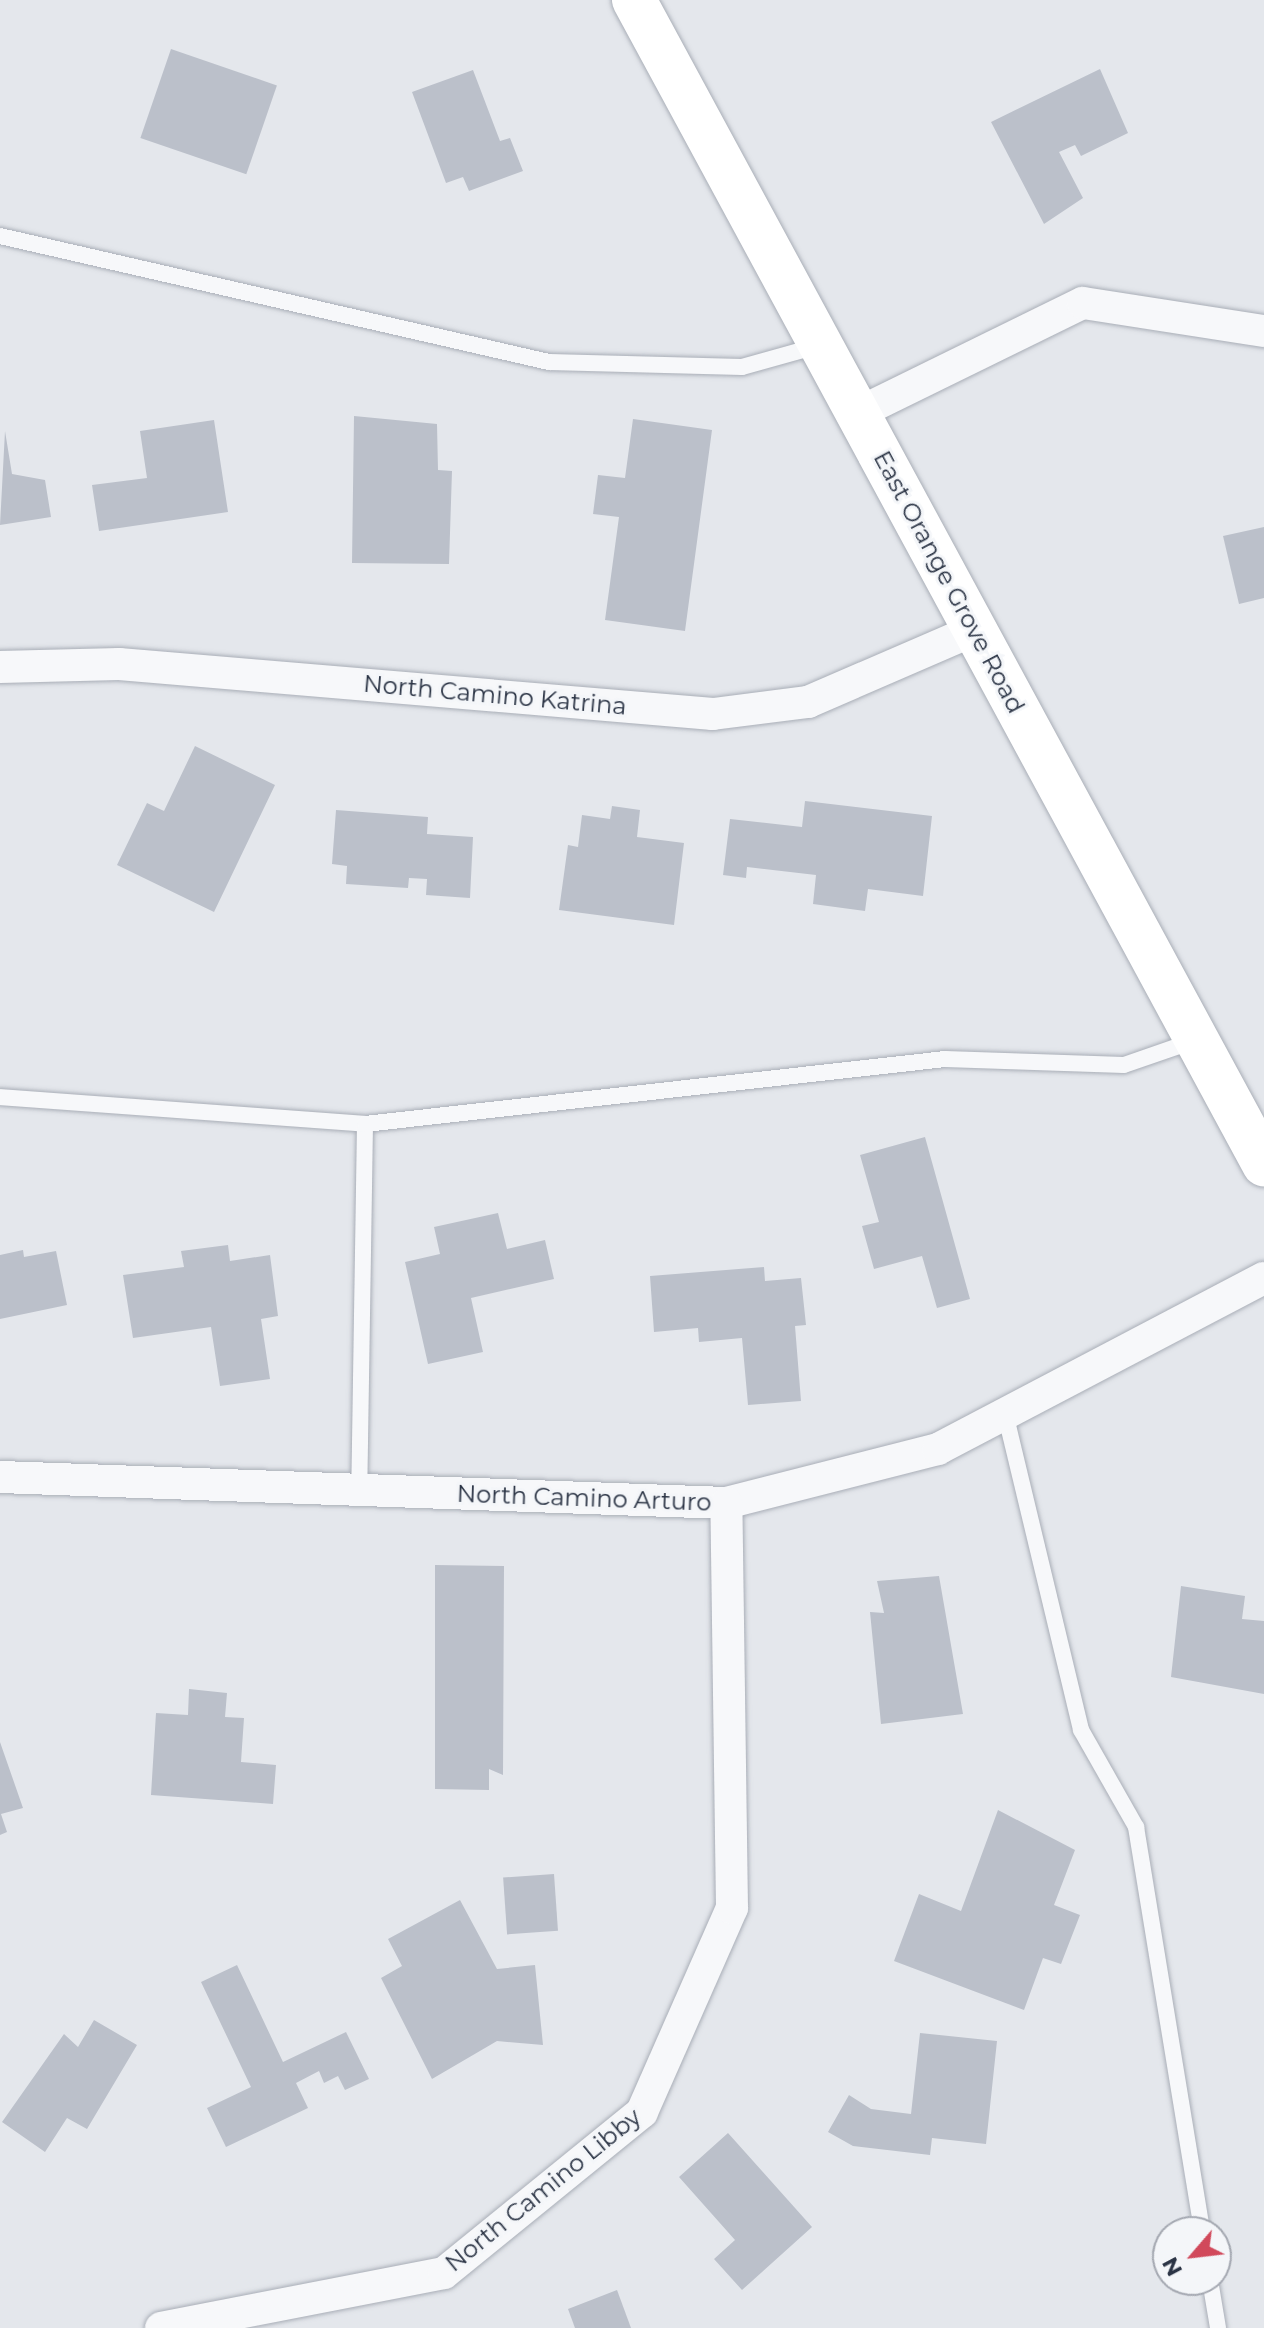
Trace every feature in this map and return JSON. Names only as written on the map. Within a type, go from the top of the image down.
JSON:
[{"type":"main road","name":"East Orange Grove Road","points":[[634,0],[1264,1164]]},
{"type":"street","points":[[858,413],[1083,303],[1264,331]]},
{"type":"street","name":"North Camino Katrina","points":[[0,667],[119,664],[713,714],[808,702],[974,630]]},
{"type":"street","name":"North Camino Arturo","points":[[0,1477],[726,1503],[938,1449],[1264,1278]]},
{"type":"street","name":"North Camino Libby","points":[[161,2328],[444,2273],[642,2112],[732,1908],[726,1503]]},
{"type":"lane","points":[[0,236],[549,362],[742,367],[820,345]]},
{"type":"lane","points":[[0,1097],[365,1124],[945,1059],[1124,1065],[1196,1040]]},
{"type":"lane","points":[[359,1489],[365,1124]]},
{"type":"lane","points":[[1005,1413],[1081,1730],[1136,1827],[1199,2216]]},
{"type":"lane","points":[[1213,2296],[1218,2328]]},
{"type":"building","points":[[171,49],[277,85],[246,174],[140,138]]},
{"type":"building","points":[[1100,69],[1128,133],[1081,156],[1075,145],[1059,152],[1083,198],[1044,224],[991,122]]},
{"type":"building","points":[[473,70],[500,141],[510,138],[523,171],[469,191],[463,177],[446,183],[412,92]]},
{"type":"building","points":[[354,416],[437,424],[438,470],[452,471],[449,564],[352,563]]},
{"type":"building","points":[[633,419],[712,430],[685,631],[605,620],[619,517],[593,514],[598,475],[625,478]]},
{"type":"building","points":[[214,420],[228,512],[99,531],[92,485],[147,478],[140,431]]},
{"type":"building","points":[[5,431],[12,474],[45,480],[51,517],[0,525]]},
{"type":"building","points":[[1264,527],[1264,598],[1239,604],[1223,536]]},
{"type":"building","points":[[195,746],[275,785],[214,912],[117,865],[147,803],[164,811]]},
{"type":"building","points":[[805,801],[932,816],[923,896],[868,889],[865,911],[813,904],[816,875],[747,867],[746,878],[723,875],[730,819],[802,827]]},
{"type":"building","points":[[612,806],[640,810],[637,837],[684,843],[674,925],[559,910],[568,845],[578,847],[582,815],[610,819]]},
{"type":"building","points":[[336,810],[428,817],[427,834],[473,837],[470,898],[426,895],[427,879],[409,878],[408,888],[346,884],[347,866],[332,864]]},
{"type":"building","points":[[925,1137],[970,1299],[937,1308],[922,1256],[874,1269],[862,1226],[879,1222],[860,1155]]},
{"type":"building","points":[[498,1213],[507,1249],[545,1240],[554,1279],[471,1298],[483,1352],[428,1364],[405,1262],[440,1254],[434,1227]]},
{"type":"building","points":[[228,1245],[230,1261],[270,1255],[278,1316],[261,1319],[270,1379],[220,1386],[211,1327],[133,1338],[123,1275],[184,1267],[181,1251]]},
{"type":"building","points":[[23,1250],[24,1257],[56,1251],[67,1305],[0,1319],[0,1255]]},
{"type":"building","points":[[764,1267],[765,1281],[801,1278],[806,1325],[795,1326],[801,1401],[748,1405],[742,1338],[699,1342],[698,1328],[654,1332],[650,1276]]},
{"type":"building","points":[[435,1565],[504,1566],[503,1775],[489,1769],[489,1790],[435,1789]]},
{"type":"building","points":[[939,1576],[963,1714],[881,1724],[870,1612],[884,1613],[877,1581]]},
{"type":"building","points":[[1181,1586],[1245,1596],[1242,1619],[1264,1621],[1264,1694],[1171,1677]]},
{"type":"building","points":[[189,1689],[227,1693],[225,1717],[244,1718],[241,1762],[276,1765],[273,1804],[151,1795],[156,1713],[188,1715]]},
{"type":"building","points":[[0,1742],[23,1808],[1,1814],[7,1832],[0,1835]]},
{"type":"building","points":[[998,1810],[1075,1850],[1054,1905],[1080,1915],[1061,1964],[1043,1958],[1024,2010],[894,1961],[919,1894],[961,1911]]},
{"type":"building","points":[[554,1874],[558,1931],[507,1934],[503,1878]]},
{"type":"building","points":[[460,1900],[497,1969],[535,1965],[543,2045],[497,2041],[432,2079],[381,1978],[402,1966],[388,1939]]},
{"type":"building","points":[[237,1965],[283,2062],[346,2032],[369,2079],[345,2090],[338,2076],[324,2083],[319,2071],[296,2083],[308,2108],[226,2147],[207,2108],[251,2087],[201,1982]]},
{"type":"building","points":[[94,2020],[137,2045],[87,2129],[67,2118],[45,2152],[2,2122],[64,2034],[78,2047]]},
{"type":"building","points":[[920,2033],[997,2041],[986,2144],[932,2138],[930,2155],[853,2146],[828,2132],[849,2095],[871,2109],[911,2114]]},
{"type":"building","points":[[728,2133],[812,2227],[742,2290],[714,2259],[735,2240],[679,2177]]},
{"type":"building","points":[[617,2290],[631,2328],[575,2328],[568,2309]]}]
